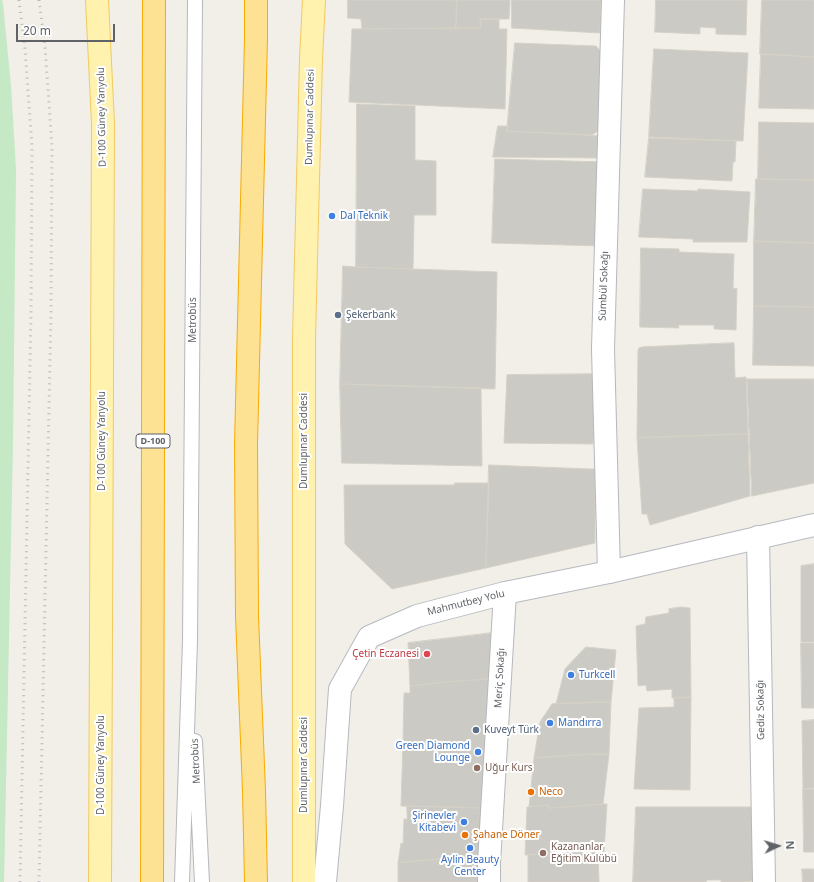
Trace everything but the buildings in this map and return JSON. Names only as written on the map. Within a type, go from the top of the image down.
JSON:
[{"type":"highway","name":"D-100","points":[[152,882],[154,0]]},
{"type":"highway","points":[[256,0],[246,444],[247,616],[256,882]]},
{"type":"highway","points":[[256,38],[261,0]]},
{"type":"main road","name":"D-100 Güney Yanyolu","points":[[97,0],[103,124],[100,882]]},
{"type":"main road","name":"Dumlupınar Caddesi","points":[[304,882],[304,339],[314,0]]},
{"type":"street","name":"Sümbül Sokağı","points":[[609,572],[603,349],[613,0]]},
{"type":"street","name":"Mahmutbey Yolu","points":[[325,882],[340,689],[369,637],[417,616],[505,593],[609,572],[814,525]]},
{"type":"street","name":"Gediz Sokağı","points":[[758,537],[764,882]]},
{"type":"street","name":"Meriç Sokağı","points":[[489,882],[505,593]]},
{"type":"lane","name":"Metrobüs","points":[[182,882],[190,641],[195,0]]},
{"type":"lane","name":"Metrobüs","points":[[190,641],[202,882]]},
{"type":"green space","points":[[0,0],[2,0],[3,4],[11,86],[16,169],[13,442],[4,882],[0,882]]},
{"type":"railway","points":[[19,0],[25,48],[32,147],[31,313],[20,882]]},
{"type":"railway","points":[[39,0],[45,46],[52,147],[51,313],[39,882]]},
{"type":"place","name":"Dal Teknik","points":[[332,216]]},
{"type":"place","name":"Şekerbank","points":[[338,315]]},
{"type":"place","name":"Çetin Eczanesi","points":[[427,654]]},
{"type":"place","name":"Turkcell","points":[[571,675]]},
{"type":"place","name":"Mandırra","points":[[550,723]]},
{"type":"place","name":"Kuveyt Türk","points":[[476,730]]},
{"type":"place","name":"Green Diamond Lounge","points":[[478,752]]},
{"type":"place","name":"Uğur Kurs","points":[[477,768]]},
{"type":"place","name":"Neco","points":[[531,792]]},
{"type":"place","name":"Şirinevler Kitabevi","points":[[464,822]]},
{"type":"place","name":"Şahane Döner","points":[[465,835]]},
{"type":"place","name":"Aylin Beauty Center","points":[[470,848]]},
{"type":"place","name":"Kazananlar Eğitim Kulübü","points":[[543,853]]}]
